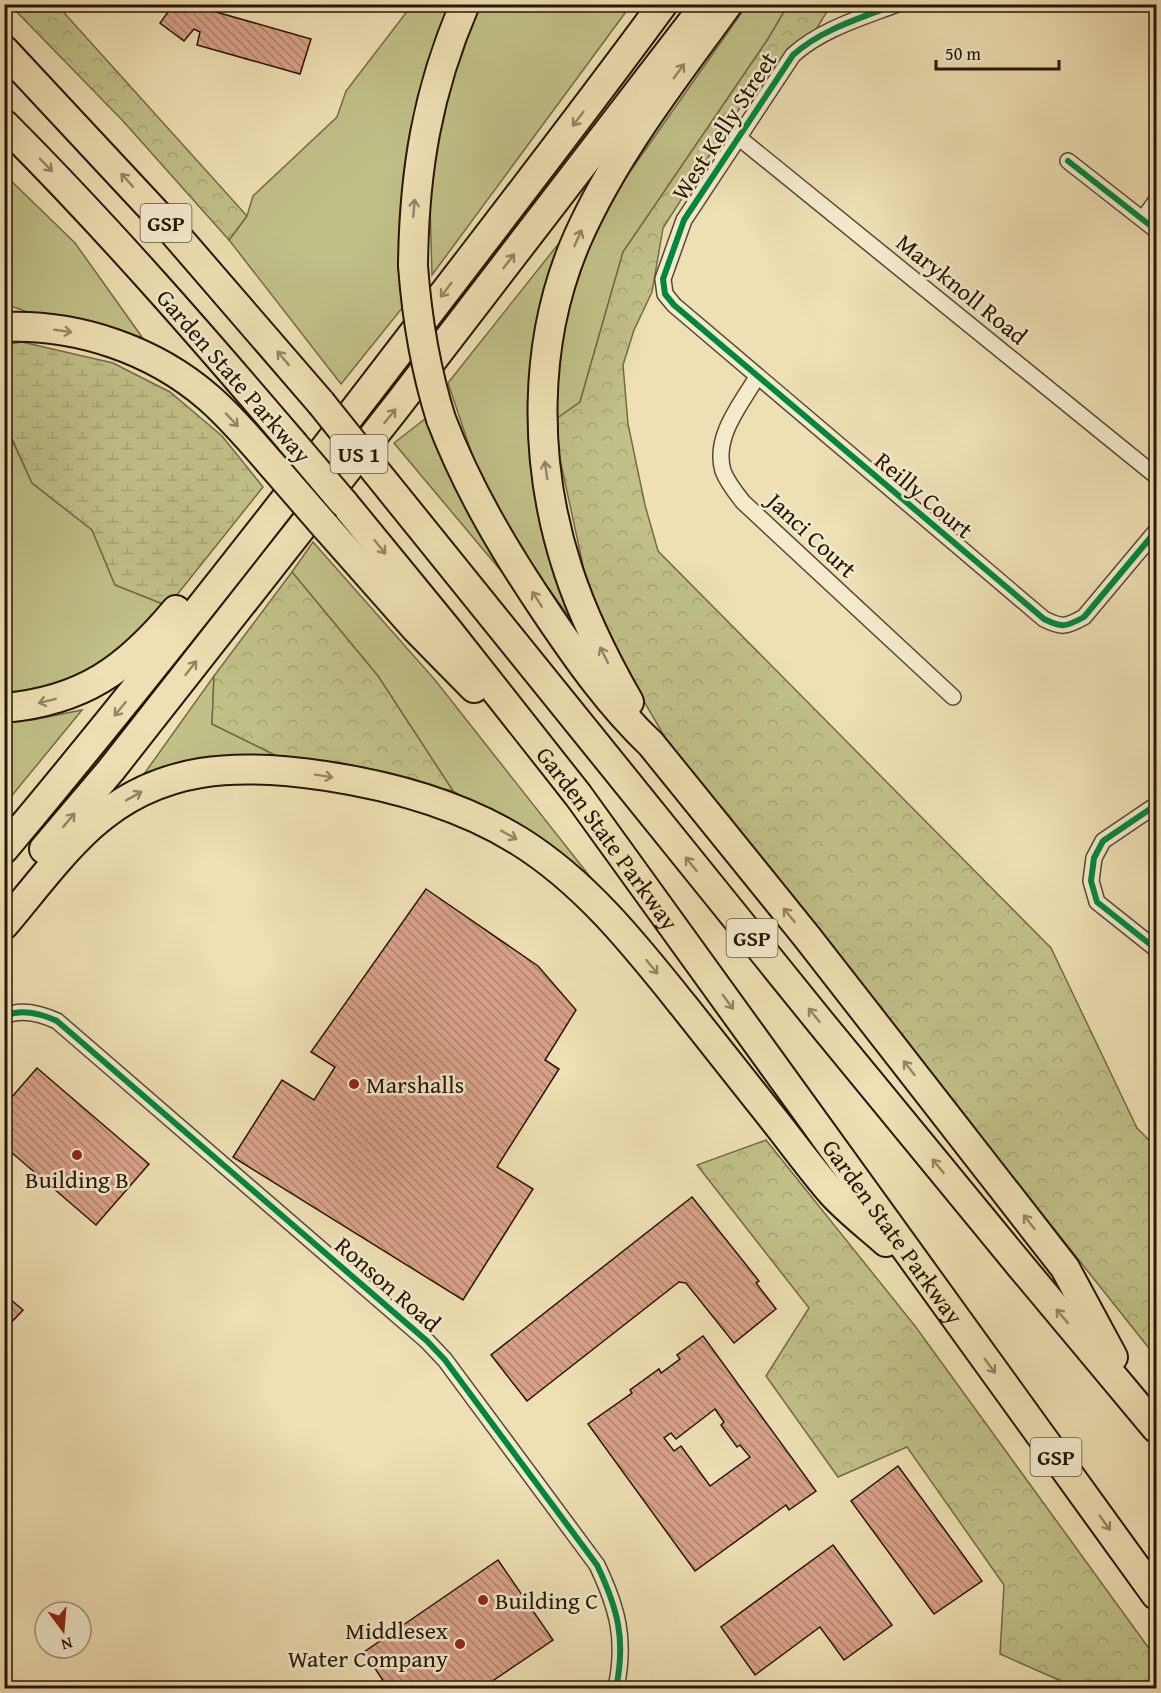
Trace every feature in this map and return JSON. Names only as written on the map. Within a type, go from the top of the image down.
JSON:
[{"type":"highway","points":[[465,4],[439,75],[428,117],[418,168],[413,266],[422,346],[430,385],[456,458],[473,493],[516,567],[567,644],[597,684],[632,726],[651,744],[807,937],[1065,1268],[1149,1418]]},
{"type":"highway","points":[[602,87],[654,4]]},
{"type":"highway","name":"US 1","points":[[4,849],[142,683],[282,506],[663,4]]},
{"type":"highway","name":"US 1","points":[[4,897],[111,770],[397,406],[706,4]]},
{"type":"highway","points":[[651,744],[596,640],[568,571],[559,539],[545,463],[542,424],[546,351],[563,276],[578,237],[598,196],[647,116],[728,4]]},
{"type":"highway","name":"Garden State Parkway","points":[[4,50],[170,227],[321,403],[821,1023],[1149,1418]]},
{"type":"highway","name":"Garden State Parkway","points":[[4,124],[138,264],[208,343],[455,638],[578,795],[1156,1595]]},
{"type":"highway","points":[[4,327],[38,328],[82,334],[126,348],[150,358],[209,398],[272,465],[416,629],[578,795]]},
{"type":"highway","points":[[4,708],[47,702],[68,695],[88,687],[116,670],[155,635],[210,569],[282,506]]},
{"type":"highway","points":[[4,925],[66,852],[98,820],[138,794],[186,775],[242,768],[315,774],[398,791],[461,813],[519,842],[559,871],[596,904],[649,963],[833,1194],[928,1280]]},
{"type":"street","name":"West Kelly Street","points":[[665,294],[663,279],[684,220],[793,55],[808,41],[825,32],[897,4]]},
{"type":"street","name":"Maryknoll Road","points":[[738,137],[1156,476]]},
{"type":"street","points":[[1068,161],[1156,230]]},
{"type":"street","points":[[1143,219],[1156,201]]},
{"type":"street","name":"Reilly Court","points":[[665,294],[674,305],[757,377],[1044,619],[1057,625],[1069,626],[1083,617],[1156,531]]},
{"type":"street","name":"Janci Court","points":[[757,377],[724,435],[723,470],[730,485],[743,502],[953,697]]},
{"type":"street","points":[[1156,805],[1103,841],[1094,858],[1091,881],[1097,902],[1156,950]]},
{"type":"street","name":"Ronson Road","points":[[4,1016],[15,1012],[30,1012],[42,1014],[57,1021],[427,1341],[445,1360],[597,1565],[609,1590],[619,1622],[621,1646],[616,1689]]},
{"type":"green space","points":[[10,5],[57,5],[247,216],[229,240],[123,121]]},
{"type":"green space","points":[[412,5],[456,5],[407,302],[341,384],[229,240],[247,216],[253,196],[337,117],[346,91]]},
{"type":"green space","points":[[479,5],[631,5],[432,275],[429,171],[451,84]]},
{"type":"green space","points":[[747,5],[788,5],[768,39],[623,252],[580,402],[552,422],[560,332],[590,244],[617,190]]},
{"type":"green space","points":[[788,5],[831,5],[817,28],[750,92],[663,228],[652,292],[634,330],[623,365],[628,424],[645,505],[658,551],[1051,948],[1137,1128],[1156,1147],[1156,1357],[670,746],[611,645],[584,570],[552,422],[580,402],[623,252],[768,39]]},
{"type":"green space","points":[[4,174],[75,243],[142,337],[44,318],[5,304]]},
{"type":"green space","points":[[575,223],[542,326],[582,635],[531,564],[482,484],[448,383]]},
{"type":"green space","points":[[22,342],[113,363],[170,392],[222,436],[263,487],[168,606],[115,585],[92,530],[32,483],[5,423],[4,345]]},
{"type":"green space","points":[[425,419],[502,572],[394,443]]},
{"type":"green space","points":[[4,423],[32,483],[92,530],[115,585],[168,606],[83,680],[4,695]]},
{"type":"green space","points":[[313,542],[435,680],[595,883],[453,791],[378,676],[292,572]]},
{"type":"green space","points":[[292,572],[378,676],[453,791],[281,758],[212,724],[214,676]]},
{"type":"green space","points":[[214,676],[212,724],[281,758],[139,781]]},
{"type":"green space","points":[[82,710],[5,804],[5,720],[32,720]]},
{"type":"green space","points":[[766,1140],[915,1326],[1156,1658],[1156,1688],[1077,1688],[1000,1654],[1004,1585],[907,1447],[838,1477],[766,1376],[809,1308],[697,1165]]},
{"type":"building","points":[[149,4],[164,4],[153,11]]},
{"type":"building","points":[[165,4],[206,4],[209,10],[311,39],[300,74],[197,45],[200,32],[194,29],[184,41],[160,23],[171,8]]},
{"type":"building","points":[[426,889],[538,966],[576,1010],[545,1060],[559,1069],[497,1167],[533,1189],[463,1300],[233,1157],[282,1080],[314,1100],[335,1067],[311,1052]]},
{"type":"building","name":"Building B","points":[[37,1068],[149,1164],[96,1225],[4,1146],[4,1106]]},
{"type":"building","points":[[692,1197],[759,1281],[756,1283],[776,1309],[734,1343],[686,1283],[679,1282],[527,1401],[491,1355]]},
{"type":"building","points":[[4,1294],[23,1310],[4,1330]]},
{"type":"building","points":[[703,1336],[816,1491],[789,1510],[786,1505],[695,1571],[588,1424],[632,1393],[630,1390],[659,1369],[661,1373],[680,1359],[677,1355]],"holes":[[[715,1409],[724,1422],[721,1425],[737,1447],[740,1445],[750,1457],[710,1486],[681,1446],[674,1451],[664,1438],[671,1433],[676,1439]]]},
{"type":"building","points":[[898,1466],[982,1581],[934,1614],[851,1501]]},
{"type":"building","points":[[833,1545],[892,1625],[844,1660],[820,1627],[755,1675],[721,1627]]},
{"type":"building","name":"Building C","points":[[498,1560],[553,1640],[482,1688],[388,1688],[364,1652]]},
{"type":"cycle path","points":[[897,4],[829,31],[793,55],[684,220],[663,279],[665,294],[674,305],[1044,619],[1064,625],[1084,617],[1156,531]]},
{"type":"cycle path","points":[[1068,161],[1156,230]]},
{"type":"cycle path","points":[[1156,805],[1103,841],[1094,858],[1091,881],[1097,902],[1156,949]]},
{"type":"cycle path","points":[[4,1016],[17,1012],[31,1013],[57,1021],[427,1341],[445,1360],[597,1565],[610,1596],[618,1625],[620,1655],[616,1688]]},
{"type":"place","name":"Marshalls","points":[[354,1084]]},
{"type":"place","name":"Building B","points":[[77,1155]]},
{"type":"place","name":"Building C","points":[[483,1600]]},
{"type":"place","name":"Middlesex Water Company","points":[[460,1644]]}]
